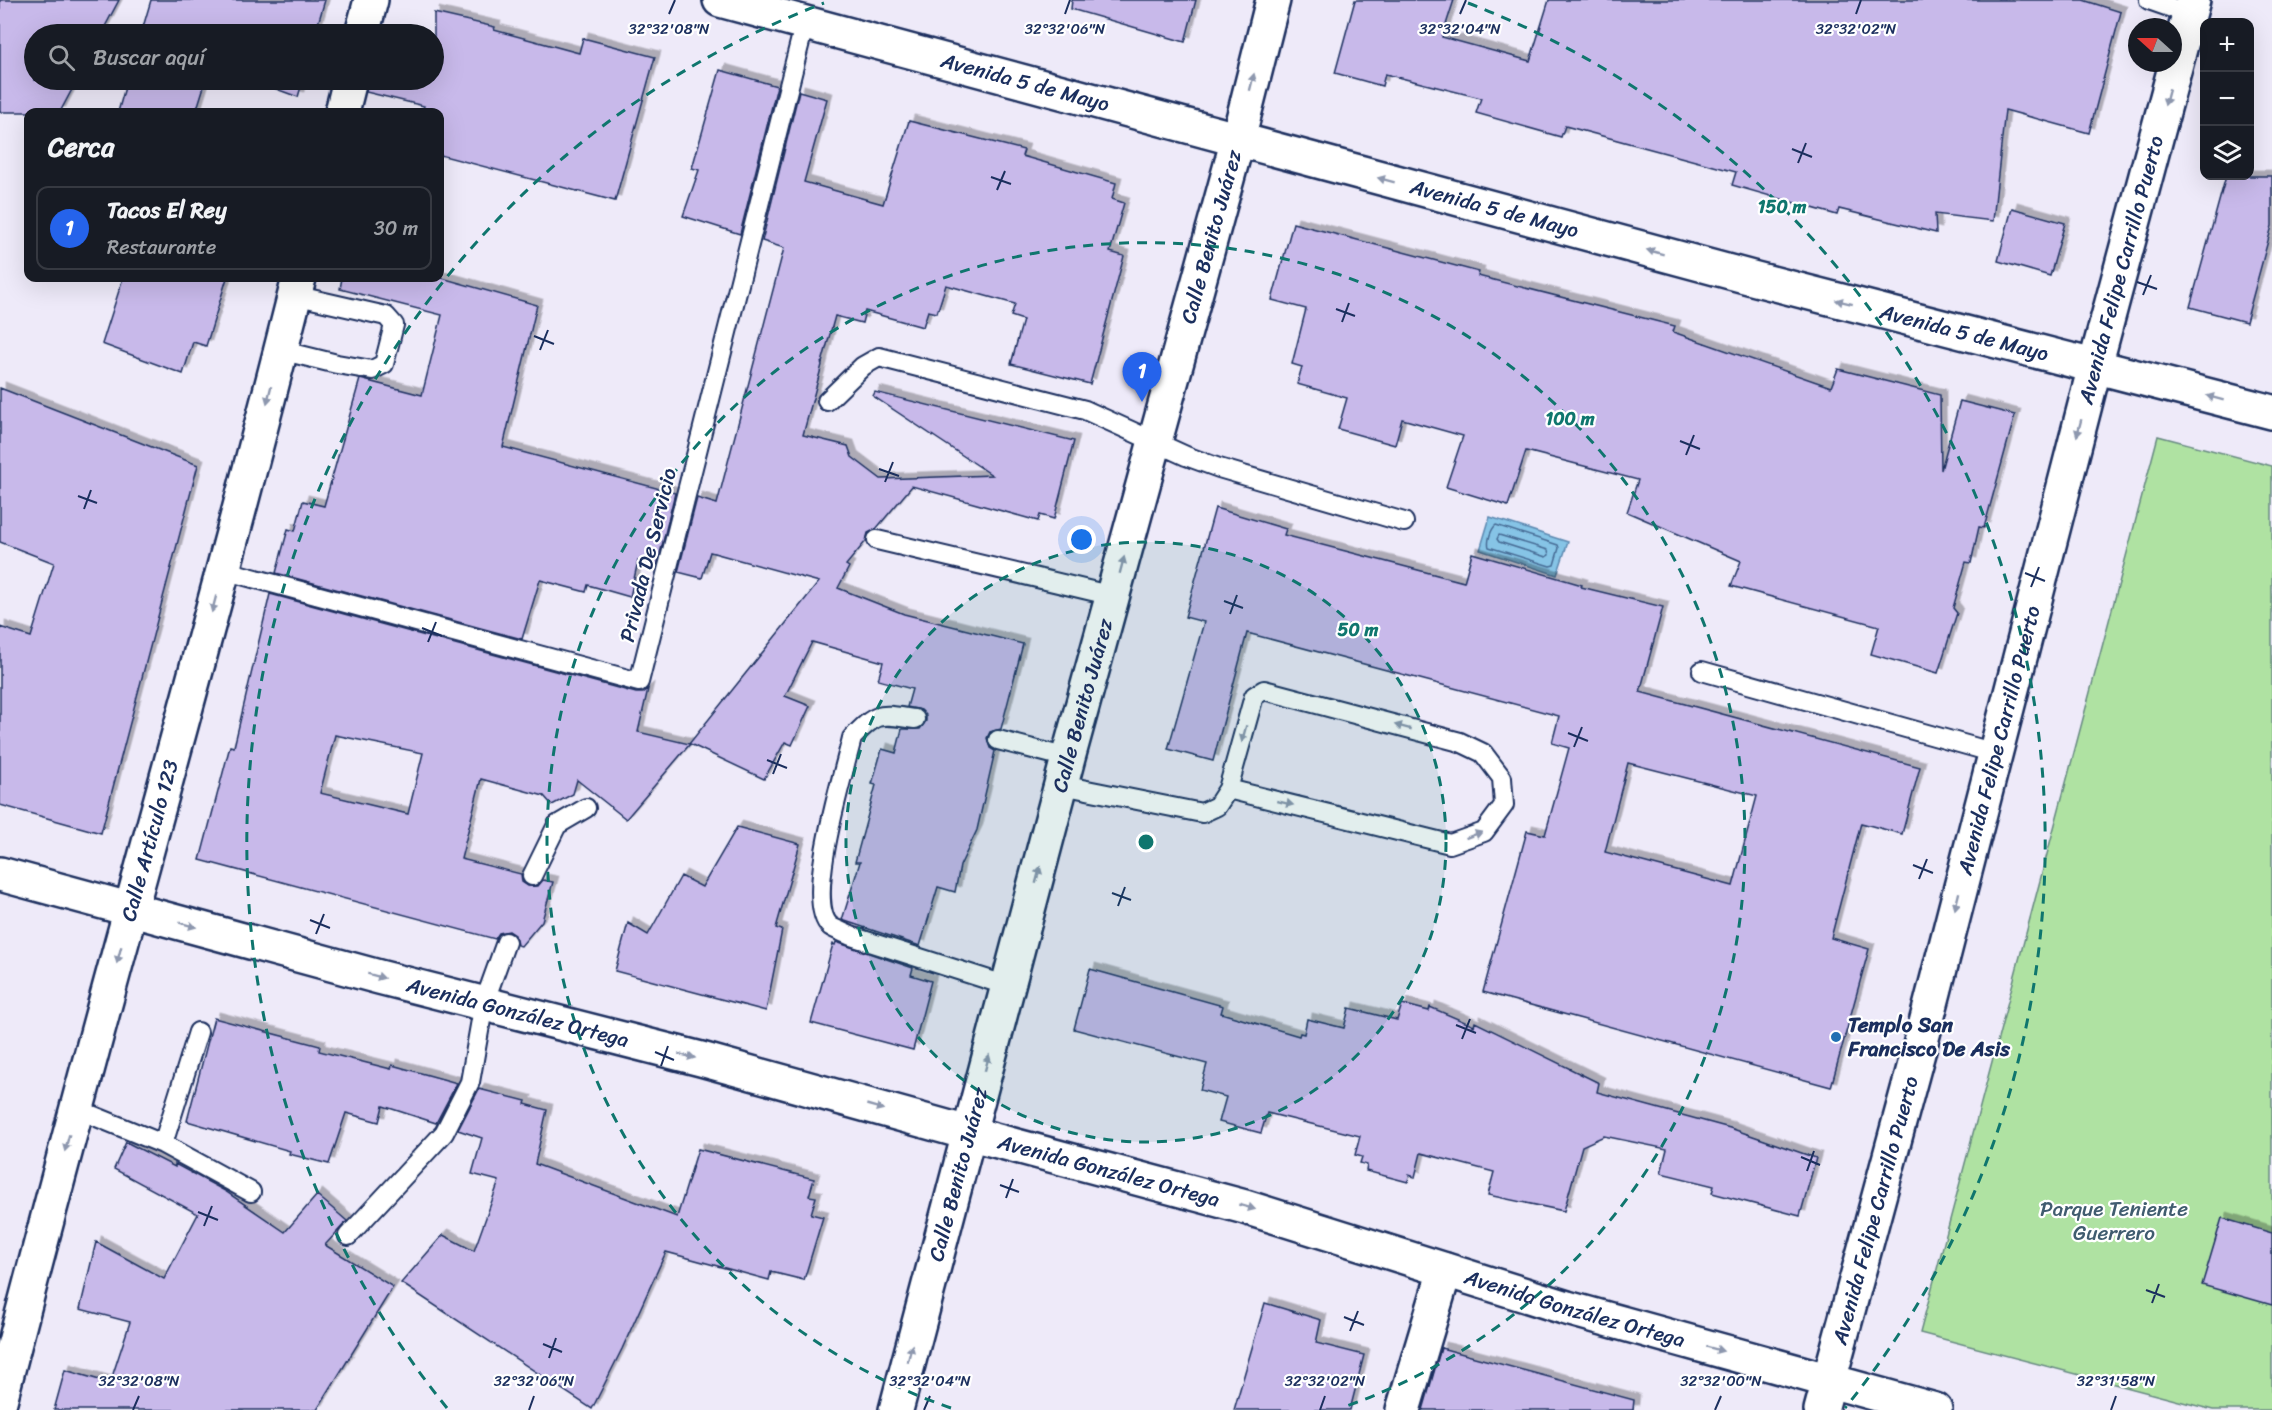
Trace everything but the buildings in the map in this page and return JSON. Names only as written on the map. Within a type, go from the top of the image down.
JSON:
[{"type":"street","points":[[365,24],[371,0]]},
{"type":"street","name":"Avenida 5 de Mayo","points":[[720,0],[1745,276],[2272,412]]},
{"type":"street","name":"Calle Benito Juárez","points":[[896,1410],[1065,771],[1238,139],[1273,0]]},
{"type":"street","name":"Avenida Felipe Carrillo Puerto","points":[[1826,1395],[1922,1038],[2191,7]]},
{"type":"street","points":[[343,108],[348,90]]},
{"type":"street","name":"Calle Artículo 123","points":[[0,1401],[45,1222],[224,570],[296,286]]},
{"type":"street","name":"Avenida González Ortega","points":[[0,874],[701,1059],[1245,1207],[1567,1308],[1826,1395],[1935,1410]]},
{"type":"street","points":[[1403,1410],[1445,1270]]},
{"type":"lane","points":[[2149,0],[2191,7]]},
{"type":"lane","name":"Privada De Servicio","points":[[224,570],[639,682],[805,22]]},
{"type":"lane","points":[[280,350],[372,370],[384,364],[394,325],[386,316],[296,286]]},
{"type":"lane","points":[[827,401],[863,366],[879,357],[1085,410],[1186,456],[1219,468],[1404,522]]},
{"type":"lane","points":[[877,540],[1113,596]]},
{"type":"lane","points":[[1702,671],[1995,753]]},
{"type":"lane","points":[[998,740],[1065,771],[1202,813],[1217,806],[1228,789],[1254,696],[1264,690],[1460,742],[1483,753],[1502,778],[1504,806],[1484,832],[1450,844],[1228,789]]},
{"type":"lane","points":[[915,719],[882,714],[866,723],[852,738],[821,870],[820,904],[830,925],[851,936],[1008,986]]},
{"type":"lane","points":[[532,876],[557,825],[586,808]]},
{"type":"lane","points":[[348,1236],[444,1133],[470,1082],[484,1003],[506,942]]},
{"type":"lane","points":[[163,1144],[198,1032]]},
{"type":"lane","points":[[76,1109],[163,1144],[251,1192]]},
{"type":"green space","name":"Parque Teniente Guerrero","points":[[2158,436],[2272,466],[2272,1410],[2213,1410],[1920,1333]]},
{"type":"water","points":[[1490,517],[1568,542],[1557,575],[1480,550]]},
{"type":"place","name":"Tacos El Rey","points":[[1142,402]]},
{"type":"place","name":"Templo San Francisco De Asis","points":[[1836,1037]]}]
